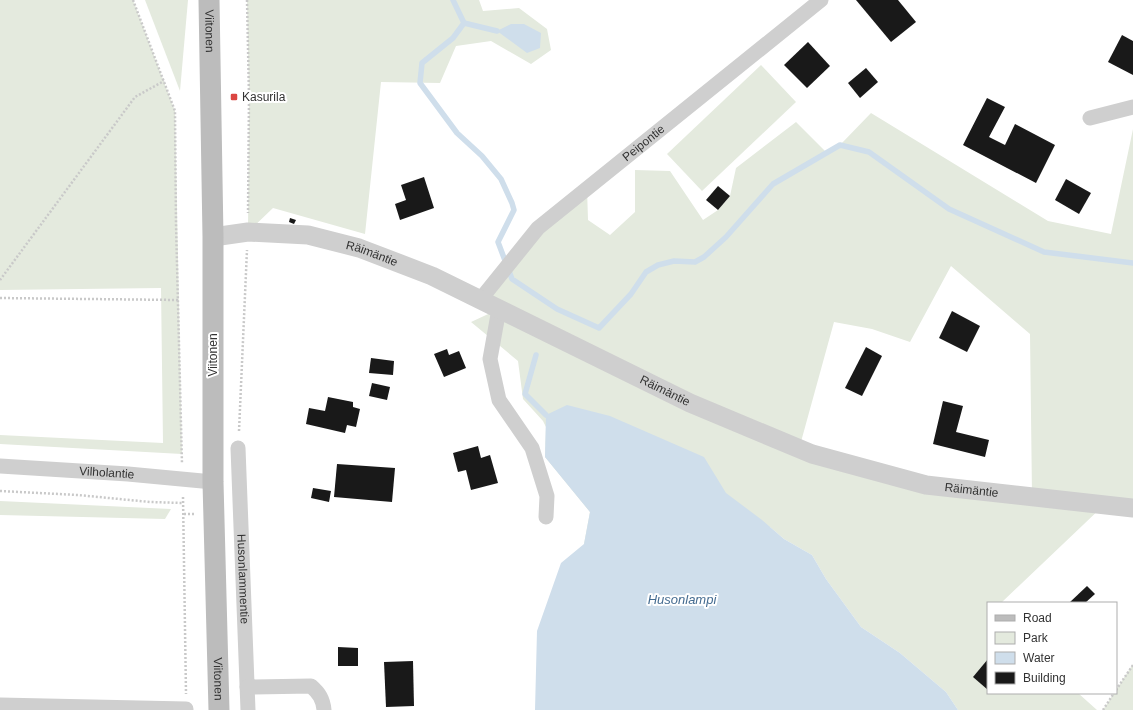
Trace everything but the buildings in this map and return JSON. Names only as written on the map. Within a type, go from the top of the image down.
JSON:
[{"type":"main road","name":"Viitonen","points":[[210,0],[214,482],[219,710]]},
{"type":"street","name":"Peipontie","points":[[480,300],[538,228],[821,0]]},
{"type":"street","points":[[1090,118],[1133,107]]},
{"type":"street","name":"Räimäntie","points":[[213,237],[248,232],[308,235],[360,248],[432,276],[690,403],[812,454],[926,485],[1133,508]]},
{"type":"street","points":[[499,309],[490,359],[499,400],[532,448],[546,496],[546,517]]},
{"type":"street","name":"Husonlammentie","points":[[238,448],[248,710]]},
{"type":"street","name":"Vilholantie","points":[[0,466],[128,474],[214,482]]},
{"type":"street","points":[[247,687],[311,686],[320,694],[324,705],[324,710]]},
{"type":"street","points":[[0,705],[186,710]]},
{"type":"path","points":[[133,0],[175,111],[176,217],[183,479],[186,710]]},
{"type":"path","points":[[0,280],[135,97],[164,81]]},
{"type":"path","points":[[0,298],[178,300]]},
{"type":"path","points":[[0,491],[183,503]]},
{"type":"path","points":[[1117,689],[1133,665]]},
{"type":"path","points":[[1103,710],[1113,694]]},
{"type":"green space","points":[[0,0],[133,0],[175,111],[182,454],[0,444],[0,435],[163,443],[161,288],[0,290]]},
{"type":"green space","points":[[145,0],[188,0],[180,91]]},
{"type":"green space","points":[[247,0],[479,0],[483,11],[519,8],[547,29],[551,50],[531,64],[491,41],[456,46],[440,83],[381,82],[365,234],[273,208],[248,232],[249,97]]},
{"type":"green space","points":[[761,65],[796,102],[702,191],[667,154]]},
{"type":"green space","points":[[871,113],[1048,221],[1111,234],[1133,129],[1133,508],[1104,505],[1002,602],[987,602],[987,694],[1079,694],[1097,710],[958,710],[946,692],[900,653],[861,627],[826,579],[812,555],[784,539],[770,527],[584,544],[590,512],[545,457],[546,427],[543,421],[523,399],[518,361],[471,322],[499,309],[480,300],[538,228],[587,188],[588,220],[610,235],[635,212],[635,170],[670,171],[703,220],[718,210],[730,196],[736,168],[796,122],[827,153],[840,145]],"holes":[[[951,266],[1030,334],[1032,496],[812,454],[799,449],[834,322],[872,329],[910,342]]]},
{"type":"green space","points":[[0,501],[171,509],[165,519],[0,515]]},
{"type":"green space","points":[[1133,664],[1133,710],[1103,710],[1113,694],[1117,694],[1117,688]]},
{"type":"water","points":[[511,24],[524,24],[541,33],[540,48],[527,53],[497,31]]},
{"type":"water","name":"Husonlampi","points":[[567,405],[610,416],[704,457],[726,493],[762,520],[784,539],[812,555],[826,579],[861,627],[900,653],[946,692],[958,710],[535,710],[537,631],[561,563],[584,544],[590,512],[545,457],[546,415]]},
{"type":"waterway","points":[[453,0],[464,23],[453,38],[422,63],[420,83],[457,133],[482,156],[501,179],[514,210],[498,242],[512,279],[557,309],[599,328],[631,294],[646,272],[658,265],[674,261],[695,262],[704,257],[726,237],[773,184],[840,145],[869,152],[949,209],[1044,252],[1133,263]]},
{"type":"waterway","points":[[464,23],[497,31]]},
{"type":"waterway","points":[[536,355],[525,394],[546,415]]},
{"type":"place","name":"Kasurila","points":[[234,97]]}]
